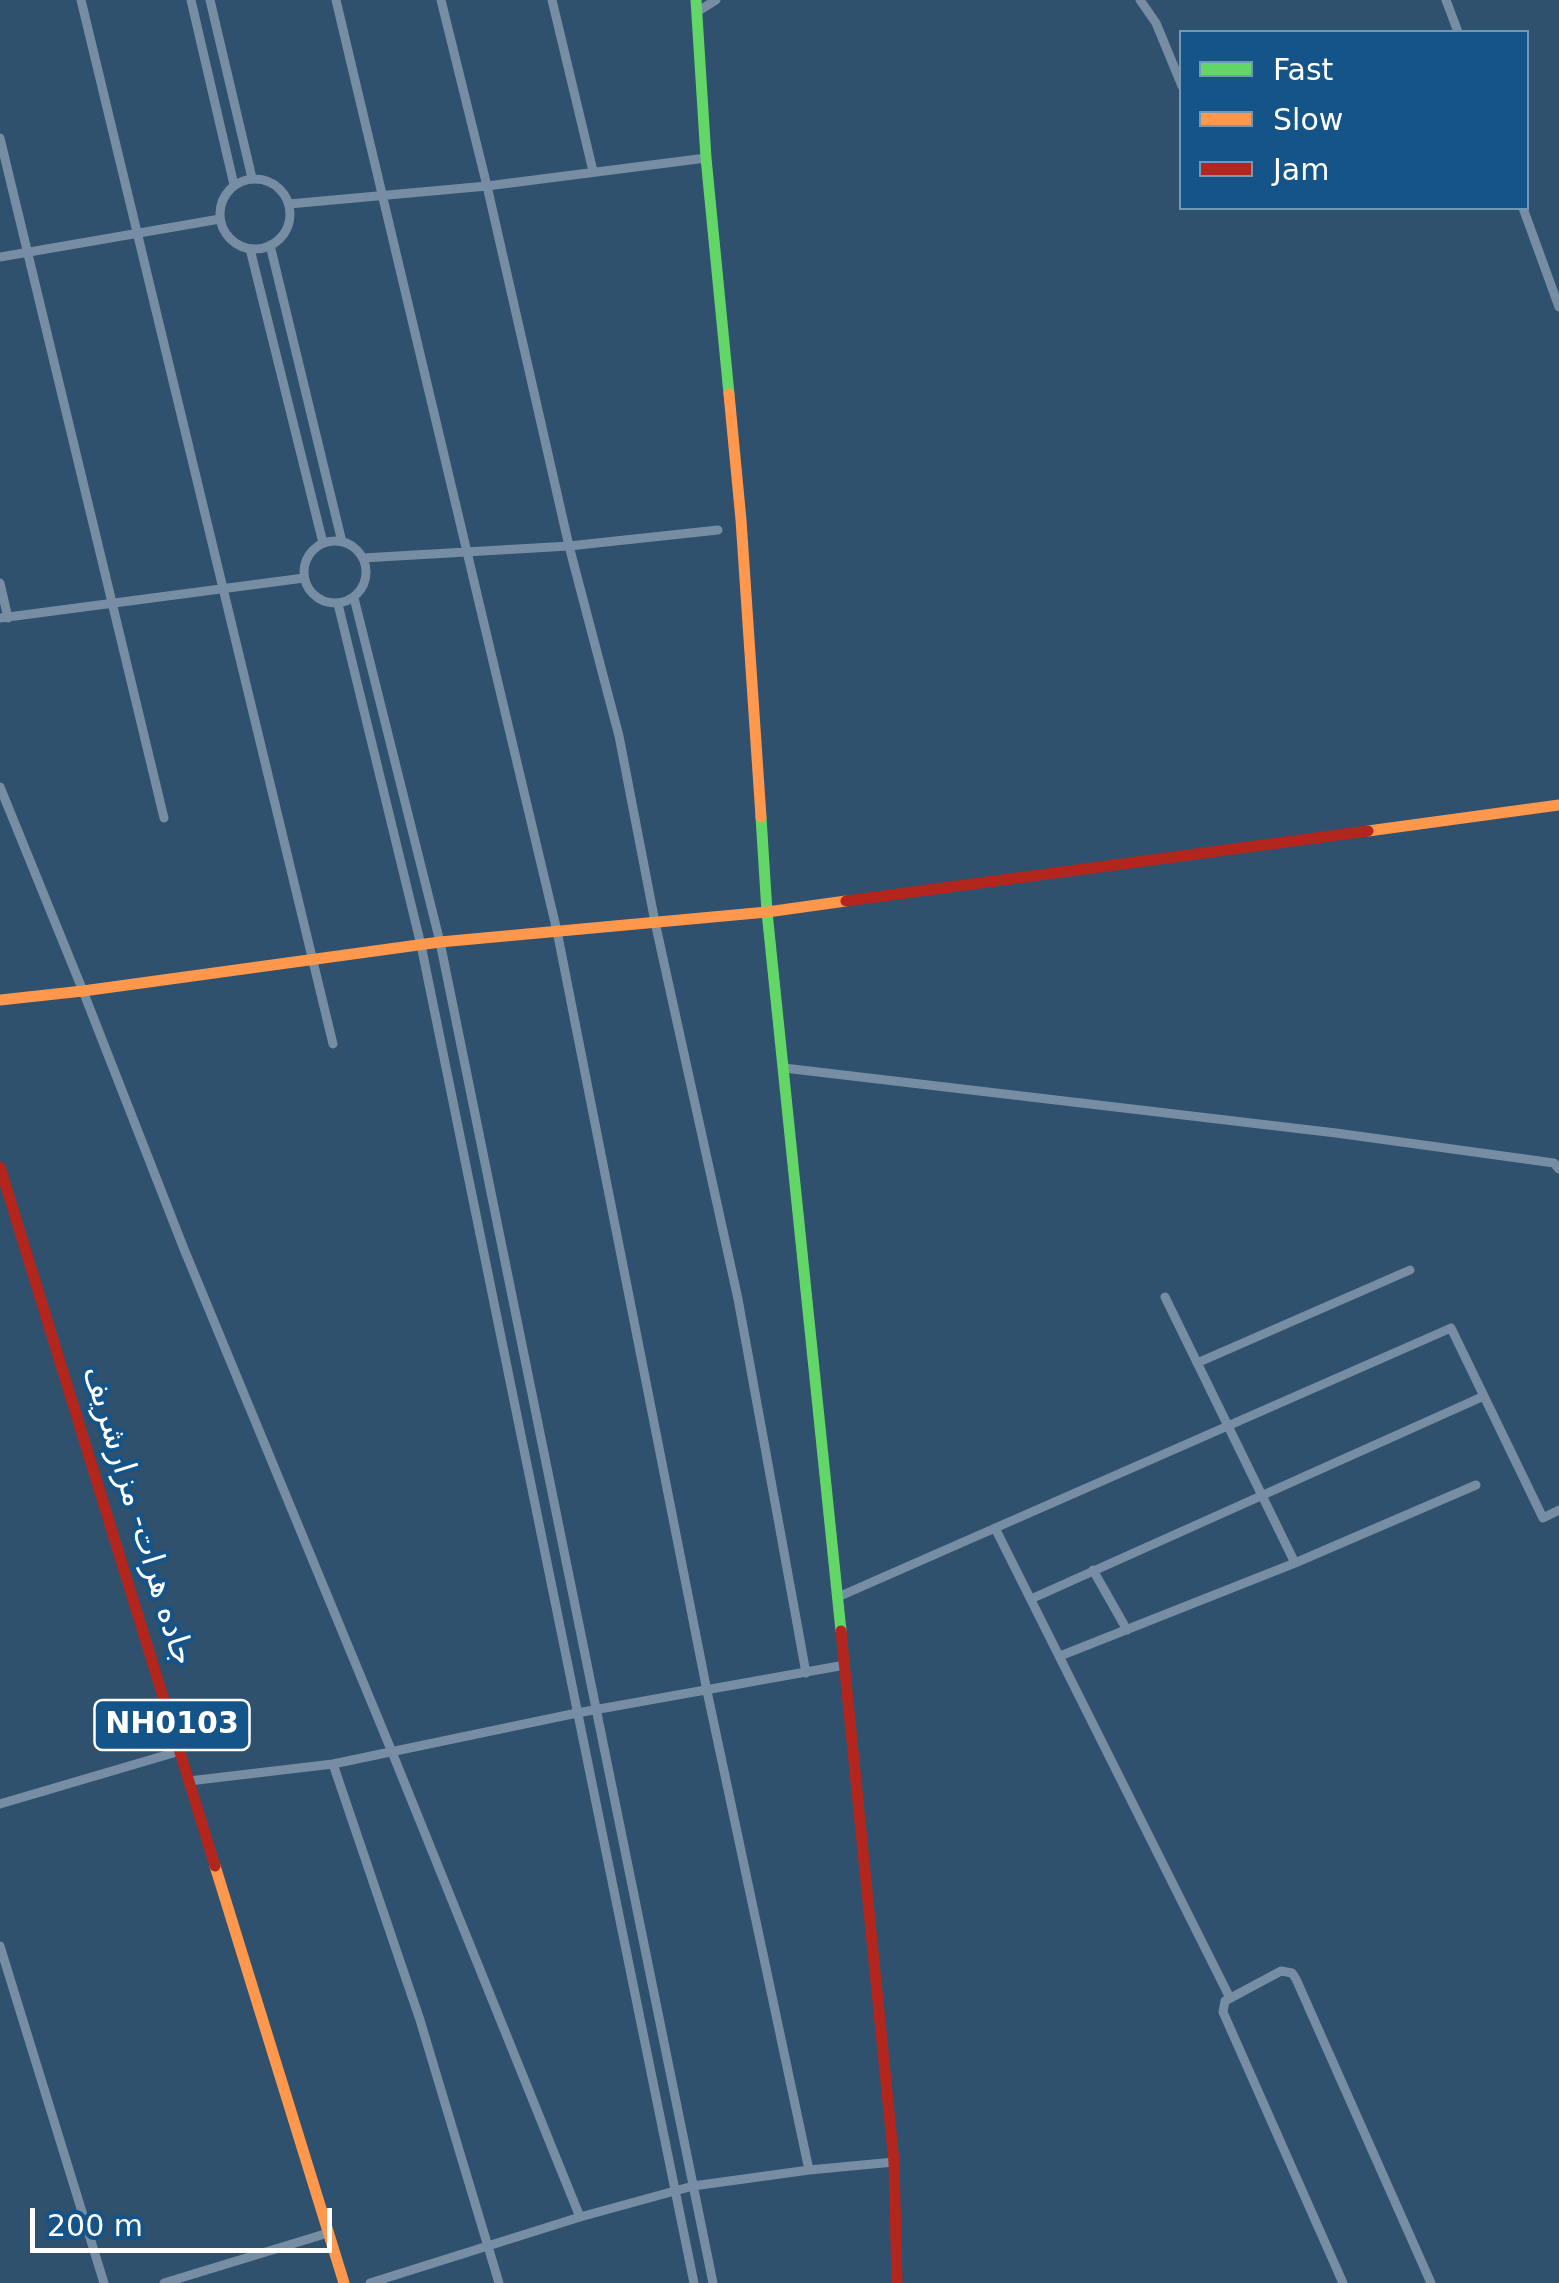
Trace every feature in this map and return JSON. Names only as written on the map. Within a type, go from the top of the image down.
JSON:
[{"type":"main road","points":[[696,6],[706,158],[741,520],[768,912],[882,2024],[894,2162],[897,2283]]},
{"type":"main road","points":[[0,1000],[440,942],[768,912],[1559,805]]},
{"type":"main road","name":"جاده هرات- مزارشریف","points":[[0,1166],[344,2283]]},
{"type":"street","points":[[81,0],[333,1044]]},
{"type":"street","points":[[191,0],[234,184]]},
{"type":"street","points":[[210,0],[252,178]]},
{"type":"street","points":[[336,0],[557,932],[707,1690],[808,2170]]},
{"type":"street","points":[[442,0],[569,546],[619,736],[738,1299],[806,1672]]},
{"type":"street","points":[[552,0],[592,172]]},
{"type":"street","points":[[696,6],[716,0]]},
{"type":"street","points":[[1140,0],[1156,23],[1179,79]]},
{"type":"street","points":[[1446,0],[1457,30]]},
{"type":"street","points":[[0,138],[164,818]]},
{"type":"street","points":[[289,204],[487,186],[706,158]]},
{"type":"street","points":[[252,178],[275,185],[284,193],[290,216],[280,238],[270,246],[250,249],[227,236],[220,219],[222,200],[234,184],[252,178]]},
{"type":"street","points":[[1523,210],[1559,307]]},
{"type":"street","points":[[0,256],[220,219]]},
{"type":"street","points":[[270,246],[342,542]]},
{"type":"street","points":[[250,249],[323,543]]},
{"type":"street","points":[[363,558],[569,546],[718,530]]},
{"type":"street","points":[[342,542],[363,558],[364,584],[354,598],[338,604],[326,603],[308,589],[305,561],[323,543],[342,542]]},
{"type":"street","points":[[0,583],[4,618],[304,578]]},
{"type":"street","points":[[354,598],[440,942],[713,2283]]},
{"type":"street","points":[[338,604],[421,946],[694,2283]]},
{"type":"street","points":[[0,787],[184,1249],[580,2218]]},
{"type":"street","points":[[784,1068],[1336,1132],[1554,1163],[1559,1169]]},
{"type":"street","points":[[1197,1363],[1410,1270]]},
{"type":"street","points":[[1165,1297],[1295,1562]]},
{"type":"street","points":[[838,1597],[1451,1328],[1543,1518],[1559,1510]]},
{"type":"street","points":[[1031,1599],[1484,1396]]},
{"type":"street","points":[[1060,1656],[1476,1485]]},
{"type":"street","points":[[996,1528],[1230,1998]]},
{"type":"street","points":[[1093,1570],[1127,1630]]},
{"type":"street","points":[[189,1781],[334,1764],[577,1713],[846,1666]]},
{"type":"street","points":[[0,1804],[180,1751]]},
{"type":"street","points":[[334,1764],[420,2020],[500,2283]]},
{"type":"street","points":[[0,1946],[104,2283]]},
{"type":"street","points":[[1344,2283],[1222,2012],[1225,2001],[1281,1972],[1292,1973],[1431,2283]]},
{"type":"street","points":[[370,2283],[693,2186],[894,2162]]},
{"type":"street","points":[[164,2283],[328,2233]]},
{"type":"traffic: fast","points":[[696,0],[706,158],[729,394]]},
{"type":"traffic: fast","points":[[761,817],[767,912],[841,1631]]},
{"type":"traffic: slow","points":[[729,394],[761,817]]},
{"type":"traffic: slow","points":[[1368,831],[1559,805]]},
{"type":"traffic: slow","points":[[0,1000],[440,942],[767,912],[846,901]]},
{"type":"traffic: slow","points":[[215,1866],[344,2283]]},
{"type":"traffic: jam","points":[[846,901],[1368,831]]},
{"type":"traffic: jam","points":[[0,1167],[215,1866]]},
{"type":"traffic: jam","points":[[841,1631],[894,2162],[897,2283]]}]
